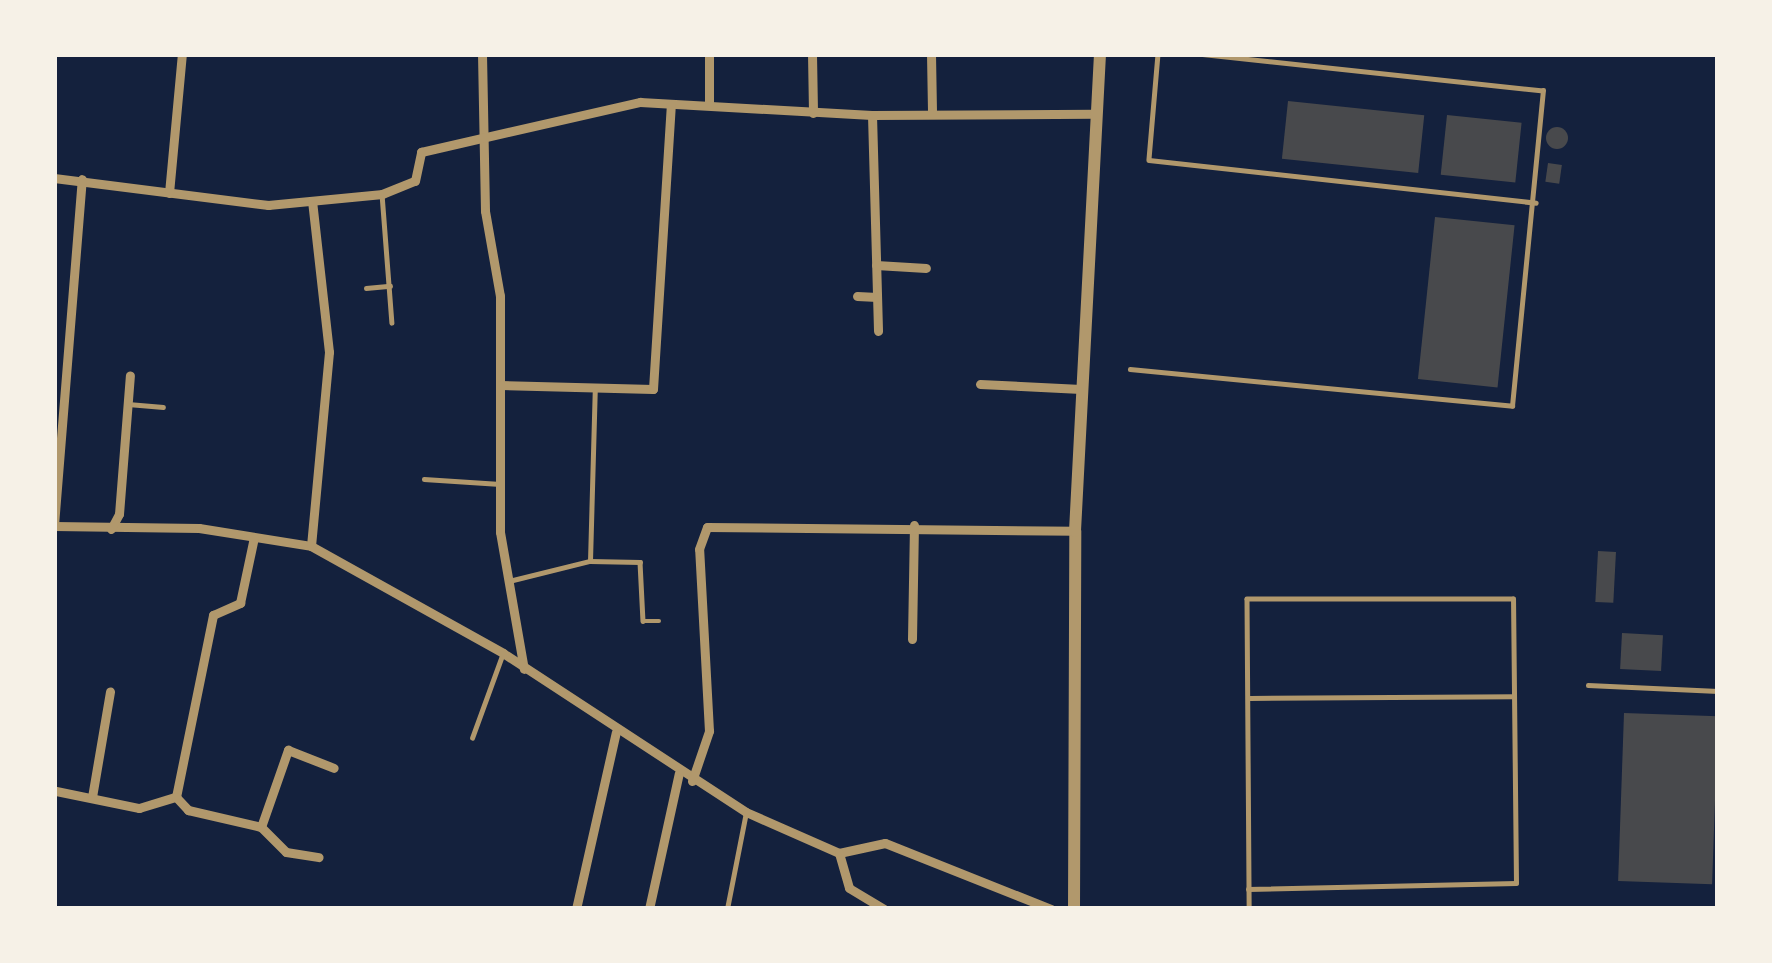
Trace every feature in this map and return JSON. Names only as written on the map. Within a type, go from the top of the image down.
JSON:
[{"type":"street","points":[[169,194],[182,54]]},
{"type":"street","points":[[482,54],[502,385],[500,484],[524,669]]},
{"type":"street","points":[[709,54],[709,104]]},
{"type":"street","points":[[812,54],[812,113]]},
{"type":"street","points":[[931,54],[932,114]]},
{"type":"street","points":[[1074,909],[1075,531],[1100,54]]},
{"type":"street","points":[[54,178],[268,206],[382,194],[415,181],[421,152],[582,111],[709,104],[872,115],[1094,114]]},
{"type":"street","points":[[502,385],[653,389],[671,105]]},
{"type":"street","points":[[872,115],[878,331]]},
{"type":"street","points":[[82,179],[54,525],[254,537],[311,546],[502,653],[616,732],[746,812],[839,853],[885,843],[1051,909]]},
{"type":"street","points":[[311,201],[329,352],[311,546]]},
{"type":"street","points":[[876,265],[926,268]]},
{"type":"street","points":[[857,296],[877,297]]},
{"type":"street","points":[[111,529],[119,514],[130,375]]},
{"type":"street","points":[[980,384],[1081,388]]},
{"type":"street","points":[[692,781],[709,731],[699,549],[707,527],[914,525],[1075,531]]},
{"type":"street","points":[[912,640],[914,525]]},
{"type":"street","points":[[176,797],[213,615],[240,603],[254,537]]},
{"type":"street","points":[[92,797],[110,692]]},
{"type":"street","points":[[576,909],[616,732]]},
{"type":"street","points":[[261,827],[288,750],[334,767]]},
{"type":"street","points":[[649,909],[680,773]]},
{"type":"street","points":[[56,791],[140,808],[176,797]]},
{"type":"street","points":[[176,797],[188,810],[261,827],[286,852],[320,857]]},
{"type":"street","points":[[839,853],[860,898],[884,909]]},
{"type":"street","points":[[847,909],[860,898]]},
{"type":"lane","points":[[1158,54],[1149,160],[1536,203]]},
{"type":"lane","points":[[1130,368],[1512,406],[1536,203],[1543,92],[1196,54]]},
{"type":"lane","points":[[382,194],[392,323]]},
{"type":"lane","points":[[366,288],[390,286]]},
{"type":"lane","points":[[590,561],[595,387]]},
{"type":"lane","points":[[128,404],[163,407]]},
{"type":"lane","points":[[424,479],[500,484]]},
{"type":"lane","points":[[509,581],[590,561],[640,562],[643,621],[659,621]]},
{"type":"lane","points":[[1249,889],[1516,883],[1513,599],[1247,599],[1249,909]]},
{"type":"lane","points":[[472,738],[502,653]]},
{"type":"lane","points":[[1588,686],[1718,691]]},
{"type":"lane","points":[[1248,698],[1514,697]]},
{"type":"lane","points":[[727,909],[746,812]]},
{"type":"building","points":[[1288,101],[1424,115],[1418,173],[1282,159]]},
{"type":"building","points":[[1447,115],[1522,123],[1515,183],[1441,175]]},
{"type":"building","points":[[1557,127],[1568,138],[1557,149],[1546,138]]},
{"type":"building","points":[[1548,163],[1562,165],[1559,184],[1545,182]]},
{"type":"building","points":[[1435,217],[1515,225],[1498,387],[1418,379]]},
{"type":"building","points":[[1598,551],[1616,552],[1613,603],[1595,602]]},
{"type":"building","points":[[1622,633],[1663,635],[1661,671],[1620,669]]},
{"type":"building","points":[[1624,713],[1718,716],[1712,884],[1618,881]]}]
